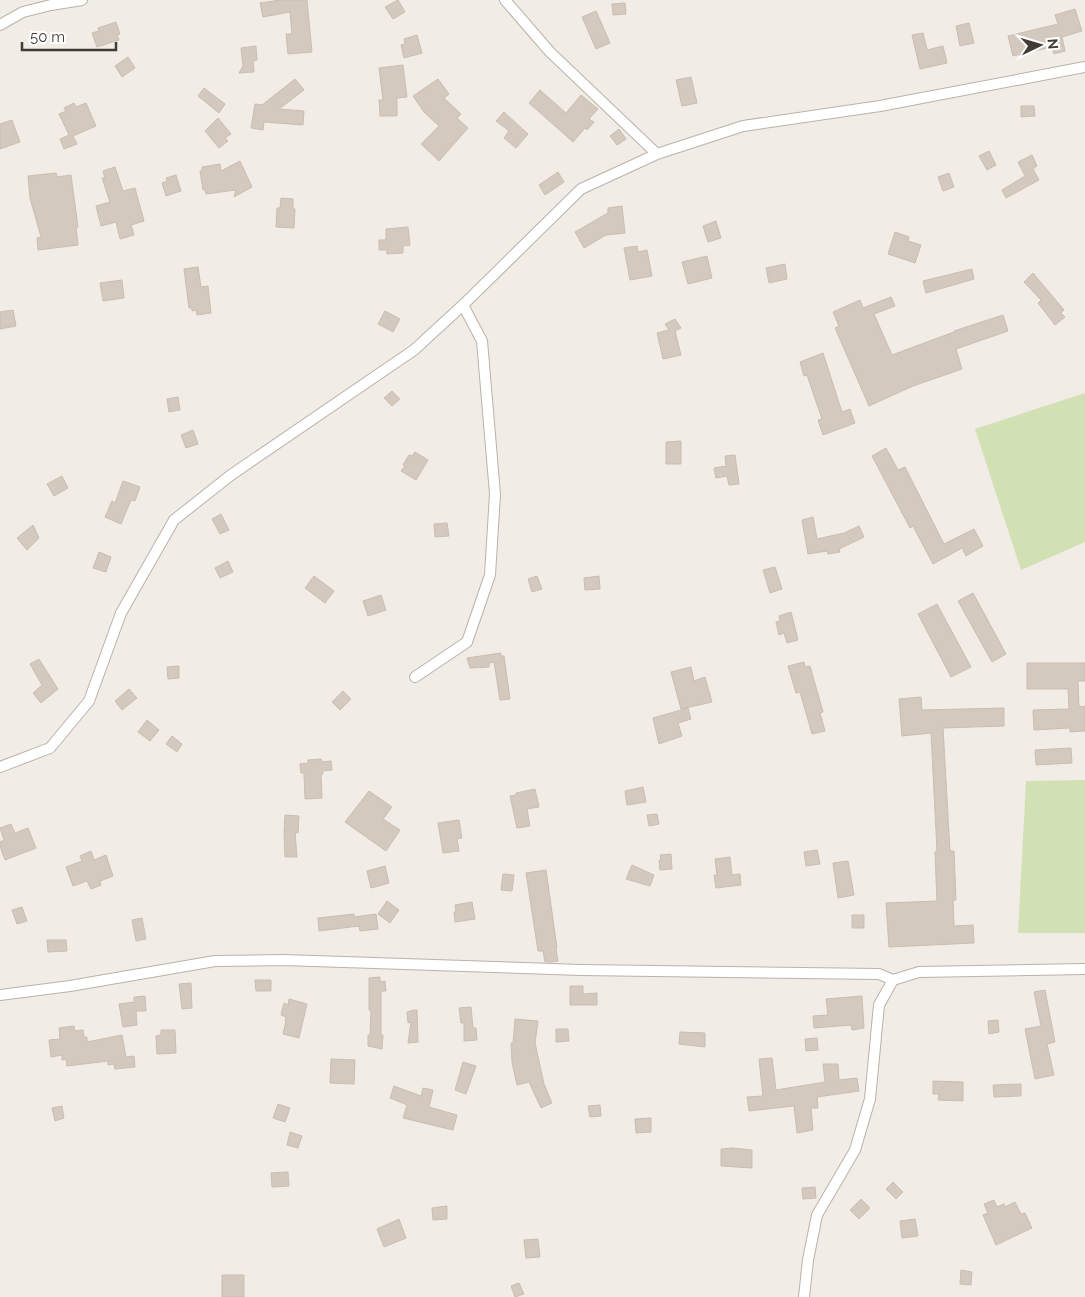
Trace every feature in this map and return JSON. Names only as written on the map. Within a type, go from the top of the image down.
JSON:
[{"type":"street","points":[[0,25],[23,12],[82,0]]},
{"type":"street","points":[[505,0],[550,52],[657,154]]},
{"type":"street","points":[[0,768],[50,748],[88,701],[121,613],[174,520],[231,475],[414,350],[463,305],[581,189],[657,154],[743,126],[880,106],[1085,67]]},
{"type":"street","points":[[415,677],[467,642],[490,575],[495,494],[482,341],[463,305]]},
{"type":"street","points":[[0,995],[70,986],[215,961],[273,960],[581,970],[879,974],[893,980],[919,972],[1085,969]]},
{"type":"street","points":[[804,1297],[808,1260],[817,1215],[855,1150],[870,1100],[878,1005],[893,980]]},
{"type":"green space","points":[[1085,393],[1085,542],[1021,570],[975,429]]},
{"type":"green space","points":[[1085,780],[1085,933],[1018,933],[1026,781]]},
{"type":"building","points":[[280,0],[307,0],[312,52],[288,54],[286,34],[292,34],[290,12],[263,17],[260,3]]},
{"type":"building","points":[[398,0],[405,12],[393,19],[385,7]]},
{"type":"building","points":[[625,3],[626,14],[613,15],[612,4]]},
{"type":"building","points":[[1075,9],[1082,31],[1062,37],[1065,51],[1054,54],[1052,47],[1013,56],[1008,36],[1058,24],[1055,15]]},
{"type":"building","points":[[596,11],[610,43],[596,49],[582,17]]},
{"type":"building","points":[[116,22],[120,34],[117,35],[119,40],[97,47],[92,33],[99,31],[98,28]]},
{"type":"building","points":[[969,23],[974,43],[960,46],[956,26]]},
{"type":"building","points":[[923,33],[927,50],[943,46],[947,63],[920,69],[912,35]]},
{"type":"building","points":[[417,35],[422,53],[404,58],[401,45],[405,44],[404,39]]},
{"type":"building","points":[[256,46],[257,60],[253,61],[254,72],[239,73],[243,66],[241,48]]},
{"type":"building","points":[[128,57],[135,68],[122,77],[115,66]]},
{"type":"building","points":[[403,65],[407,97],[397,98],[397,116],[380,116],[379,100],[383,100],[379,68]]},
{"type":"building","points":[[691,77],[697,103],[682,106],[676,80]]},
{"type":"building","points":[[295,79],[304,90],[279,109],[304,111],[303,125],[264,122],[263,130],[251,128],[255,104],[262,105]]},
{"type":"building","points":[[438,79],[449,94],[444,98],[461,114],[457,118],[468,128],[439,161],[421,144],[439,126],[424,112],[413,96]]},
{"type":"building","points":[[204,88],[225,104],[219,113],[198,96]]},
{"type":"building","points":[[540,90],[566,113],[581,95],[598,109],[589,119],[594,122],[587,130],[585,128],[573,142],[529,103]]},
{"type":"building","points":[[74,103],[76,107],[86,103],[96,126],[73,136],[77,144],[64,149],[60,139],[69,135],[59,114],[66,111],[64,108]]},
{"type":"building","points":[[1021,106],[1034,106],[1035,116],[1021,117]]},
{"type":"building","points":[[504,112],[528,134],[516,148],[504,138],[509,131],[496,121]]},
{"type":"building","points":[[218,118],[231,134],[225,138],[228,141],[219,148],[205,131]]},
{"type":"building","points":[[12,120],[20,142],[0,149],[0,124]]},
{"type":"building","points":[[619,129],[626,139],[617,145],[610,136]]},
{"type":"building","points":[[989,151],[996,165],[987,170],[979,156]]},
{"type":"building","points":[[1032,155],[1037,166],[1033,169],[1039,180],[1006,198],[1002,190],[1025,176],[1018,162]]},
{"type":"building","points":[[240,161],[252,187],[234,197],[236,190],[206,194],[205,190],[203,190],[200,171],[202,171],[202,167],[220,164],[221,171]]},
{"type":"building","points":[[115,167],[123,191],[135,188],[144,221],[131,225],[134,235],[120,239],[116,222],[101,226],[96,206],[110,202],[102,178],[105,178],[103,171]]},
{"type":"building","points":[[558,172],[564,182],[545,195],[539,185]]},
{"type":"building","points":[[56,173],[57,177],[71,175],[78,227],[76,227],[78,245],[38,250],[37,238],[41,237],[30,198],[28,176]]},
{"type":"building","points":[[949,173],[954,187],[943,191],[938,177]]},
{"type":"building","points":[[176,175],[181,191],[166,196],[162,183],[167,181],[166,178]]},
{"type":"building","points":[[281,198],[293,199],[293,209],[295,209],[294,228],[276,227],[277,208],[280,208]]},
{"type":"building","points":[[622,206],[625,233],[606,235],[584,248],[575,232],[608,213],[608,208]]},
{"type":"building","points":[[716,221],[721,238],[708,242],[703,226]]},
{"type":"building","points":[[408,227],[410,245],[403,246],[403,253],[387,254],[387,250],[379,250],[379,240],[386,240],[386,229]]},
{"type":"building","points":[[895,232],[909,237],[908,241],[921,245],[915,263],[888,254]]},
{"type":"building","points":[[637,246],[638,252],[647,250],[652,276],[630,280],[624,248]]},
{"type":"building","points":[[707,256],[712,278],[688,284],[682,262]]},
{"type":"building","points":[[785,264],[787,279],[769,283],[766,268]]},
{"type":"building","points":[[198,267],[201,287],[208,286],[211,313],[197,315],[196,310],[192,311],[192,308],[189,308],[184,269]]},
{"type":"building","points":[[972,269],[974,279],[926,293],[923,281]]},
{"type":"building","points":[[1033,273],[1064,310],[1061,313],[1065,317],[1055,325],[1038,303],[1041,300],[1024,282]]},
{"type":"building","points":[[122,280],[124,298],[103,301],[100,283]]},
{"type":"building","points":[[891,297],[895,306],[874,314],[892,355],[954,331],[1003,315],[1008,331],[956,349],[962,369],[913,386],[869,406],[835,328],[839,326],[833,312],[860,300],[863,308]]},
{"type":"building","points":[[13,310],[16,326],[0,329],[0,312]]},
{"type":"building","points":[[385,311],[400,319],[393,332],[378,324]]},
{"type":"building","points":[[675,319],[681,328],[675,331],[681,355],[663,359],[657,333],[669,330],[665,324]]},
{"type":"building","points":[[823,353],[842,412],[850,409],[855,423],[823,435],[818,420],[822,419],[807,375],[804,376],[800,362]]},
{"type":"building","points":[[392,391],[400,399],[392,406],[384,398]]},
{"type":"building","points":[[178,397],[180,410],[169,412],[167,399]]},
{"type":"building","points":[[193,430],[198,444],[186,448],[181,435]]},
{"type":"building","points":[[681,441],[681,464],[666,464],[666,442]]},
{"type":"building","points":[[886,448],[898,470],[905,467],[944,544],[974,529],[983,546],[966,556],[962,548],[933,564],[913,526],[910,528],[872,456]]},
{"type":"building","points":[[415,452],[428,460],[416,480],[401,471],[409,455],[412,456]]},
{"type":"building","points":[[735,455],[739,484],[729,485],[727,476],[716,478],[714,468],[726,466],[725,456]]},
{"type":"building","points":[[62,476],[68,488],[54,496],[47,484]]},
{"type":"building","points":[[123,481],[140,487],[135,501],[131,500],[121,524],[105,517],[112,501],[115,503]]},
{"type":"building","points":[[221,514],[229,530],[220,534],[212,519]]},
{"type":"building","points":[[813,517],[817,539],[844,533],[859,526],[864,537],[839,549],[840,552],[828,554],[827,551],[808,554],[802,520]]},
{"type":"building","points":[[447,523],[449,536],[435,537],[434,524]]},
{"type":"building","points":[[33,525],[39,538],[27,550],[17,538]]},
{"type":"building","points":[[99,552],[111,557],[106,572],[93,568]]},
{"type":"building","points":[[228,561],[233,572],[220,578],[215,568]]},
{"type":"building","points":[[775,567],[782,589],[770,593],[763,570]]},
{"type":"building","points":[[314,576],[334,591],[325,603],[305,588]]},
{"type":"building","points":[[537,576],[542,589],[532,592],[528,579]]},
{"type":"building","points":[[599,576],[600,589],[585,590],[584,578]]},
{"type":"building","points":[[973,593],[1006,654],[992,662],[958,601]]},
{"type":"building","points":[[381,595],[386,610],[368,616],[363,601]]},
{"type":"building","points":[[937,604],[971,667],[951,677],[918,614]]},
{"type":"building","points":[[791,612],[798,640],[787,643],[784,633],[779,635],[776,622],[780,621],[779,616]]},
{"type":"building","points":[[501,653],[501,656],[504,656],[510,699],[500,700],[494,662],[489,663],[489,667],[470,668],[467,658]]},
{"type":"building","points":[[39,659],[58,689],[41,703],[33,693],[42,685],[30,664]]},
{"type":"building","points":[[804,662],[805,667],[810,666],[823,712],[820,713],[825,731],[812,734],[800,692],[796,693],[788,666]]},
{"type":"building","points":[[1027,663],[1085,663],[1085,681],[1078,681],[1079,707],[1085,706],[1085,731],[1070,732],[1070,728],[1034,730],[1033,710],[1069,709],[1068,689],[1027,689]]},
{"type":"building","points":[[179,666],[179,678],[168,679],[167,667]]},
{"type":"building","points":[[691,667],[694,681],[705,677],[712,702],[681,709],[671,672]]},
{"type":"building","points":[[129,689],[137,698],[122,710],[115,701]]},
{"type":"building","points":[[343,691],[351,699],[340,710],[332,702]]},
{"type":"building","points":[[921,697],[922,710],[1004,708],[1004,726],[943,728],[950,851],[954,851],[956,900],[953,900],[954,926],[973,925],[974,943],[889,947],[886,903],[937,901],[935,852],[937,851],[931,733],[902,736],[899,699]]},
{"type":"building","points":[[688,708],[691,719],[678,723],[682,736],[659,744],[653,718]]},
{"type":"building","points":[[147,720],[159,730],[150,741],[138,732]]},
{"type":"building","points":[[172,736],[182,744],[177,752],[166,744]]},
{"type":"building","points":[[1071,748],[1072,763],[1036,765],[1035,750]]},
{"type":"building","points":[[321,759],[322,762],[331,761],[332,770],[322,771],[322,798],[305,799],[304,773],[301,773],[300,764],[308,763],[308,760]]},
{"type":"building","points":[[643,787],[646,802],[627,805],[625,791]]},
{"type":"building","points":[[535,789],[539,807],[527,809],[530,826],[517,828],[510,796]]},
{"type":"building","points":[[369,791],[392,807],[383,819],[400,830],[386,851],[345,822]]},
{"type":"building","points":[[657,814],[659,824],[649,826],[647,815]]},
{"type":"building","points":[[285,815],[299,816],[298,833],[295,832],[297,857],[285,857]]},
{"type":"building","points":[[459,820],[462,838],[457,839],[459,851],[443,853],[438,823]]},
{"type":"building","points":[[11,824],[15,833],[28,828],[36,848],[5,860],[0,846],[0,842],[4,840],[0,828]]},
{"type":"building","points":[[817,850],[820,864],[806,866],[804,852]]},
{"type":"building","points":[[91,851],[94,860],[106,855],[113,876],[100,881],[101,885],[91,889],[87,881],[73,886],[66,867],[82,861],[80,856]]},
{"type":"building","points":[[671,854],[672,869],[660,870],[660,855]]},
{"type":"building","points":[[730,857],[732,875],[740,874],[741,885],[716,888],[714,875],[717,875],[715,859]]},
{"type":"building","points":[[848,861],[854,895],[838,898],[833,863]]},
{"type":"building","points":[[632,865],[654,875],[650,886],[626,879]]},
{"type":"building","points":[[385,866],[389,883],[371,888],[367,871]]},
{"type":"building","points":[[546,870],[558,961],[550,962],[545,962],[543,951],[538,951],[526,873]]},
{"type":"building","points":[[503,874],[514,875],[512,891],[501,890]]},
{"type":"building","points":[[387,901],[399,910],[390,923],[378,914]]},
{"type":"building","points":[[472,902],[475,919],[455,922],[455,905]]},
{"type":"building","points":[[22,907],[27,921],[17,924],[12,910]]},
{"type":"building","points":[[354,914],[354,917],[376,914],[378,929],[360,931],[359,926],[319,931],[318,918]]},
{"type":"building","points":[[852,915],[864,915],[864,928],[852,928]]},
{"type":"building","points":[[142,918],[146,939],[136,941],[132,920]]},
{"type":"building","points":[[47,940],[66,940],[67,951],[48,952]]},
{"type":"building","points":[[380,977],[380,982],[385,981],[386,991],[381,991],[382,1049],[368,1046],[371,1010],[369,1010],[369,978]]},
{"type":"building","points":[[255,980],[271,980],[271,991],[256,991]]},
{"type":"building","points":[[191,983],[192,1008],[182,1009],[179,984]]},
{"type":"building","points":[[570,986],[583,986],[583,994],[597,993],[597,1005],[570,1005]]},
{"type":"building","points":[[1045,990],[1055,1042],[1047,1044],[1054,1075],[1035,1079],[1025,1029],[1041,1026],[1034,992]]},
{"type":"building","points":[[145,996],[146,1011],[136,1011],[137,1025],[123,1027],[119,1004],[134,1002],[134,997]]},
{"type":"building","points":[[862,996],[864,1028],[852,1030],[851,1025],[814,1028],[813,1016],[828,1015],[826,999]]},
{"type":"building","points":[[289,999],[307,1004],[299,1038],[283,1034],[286,1017],[281,1015],[284,1003],[288,1005]]},
{"type":"building","points":[[471,1007],[473,1028],[476,1028],[477,1040],[464,1041],[464,1023],[461,1023],[459,1008]]},
{"type":"building","points":[[417,1010],[418,1042],[408,1043],[411,1022],[408,1023],[407,1012]]},
{"type":"building","points":[[515,1019],[538,1021],[535,1043],[544,1084],[552,1103],[541,1108],[529,1082],[517,1085],[512,1062],[511,1043],[513,1043]]},
{"type":"building","points":[[998,1020],[999,1032],[989,1034],[988,1021]]},
{"type":"building","points":[[74,1026],[75,1031],[83,1030],[84,1037],[87,1037],[87,1042],[122,1035],[126,1057],[134,1056],[135,1067],[115,1069],[114,1064],[108,1065],[108,1061],[67,1066],[66,1059],[62,1060],[62,1055],[51,1057],[49,1040],[60,1039],[59,1028]]},
{"type":"building","points":[[556,1029],[568,1029],[569,1041],[556,1042]]},
{"type":"building","points":[[161,1030],[175,1030],[176,1053],[157,1054],[156,1036],[161,1035]]},
{"type":"building","points":[[680,1032],[705,1033],[705,1047],[679,1044]]},
{"type":"building","points":[[817,1038],[818,1050],[806,1051],[805,1039]]},
{"type":"building","points":[[772,1058],[776,1090],[825,1082],[823,1064],[838,1064],[839,1080],[857,1078],[859,1091],[817,1097],[818,1108],[811,1108],[813,1130],[797,1133],[794,1106],[749,1111],[747,1097],[763,1096],[759,1059]]},
{"type":"building","points":[[331,1059],[355,1060],[354,1084],[330,1083]]},
{"type":"building","points":[[463,1062],[476,1066],[466,1094],[455,1090]]},
{"type":"building","points":[[933,1081],[963,1082],[963,1101],[938,1100],[939,1094],[933,1094]]},
{"type":"building","points":[[1021,1084],[1021,1096],[994,1097],[993,1085]]},
{"type":"building","points":[[394,1086],[421,1096],[423,1088],[433,1090],[429,1107],[457,1115],[453,1130],[403,1118],[407,1105],[390,1098]]},
{"type":"building","points":[[278,1104],[290,1108],[285,1122],[273,1118]]},
{"type":"building","points":[[600,1105],[601,1116],[590,1117],[588,1106]]},
{"type":"building","points":[[62,1106],[64,1118],[55,1121],[52,1108]]},
{"type":"building","points":[[651,1118],[651,1132],[636,1133],[635,1119]]},
{"type":"building","points":[[290,1132],[302,1136],[298,1148],[287,1145]]},
{"type":"building","points":[[721,1149],[752,1150],[752,1168],[721,1166]]},
{"type":"building","points":[[288,1172],[289,1186],[272,1187],[271,1173]]},
{"type":"building","points":[[893,1182],[903,1192],[896,1199],[886,1189]]},
{"type":"building","points":[[815,1187],[816,1198],[803,1199],[802,1188]]},
{"type":"building","points":[[861,1199],[870,1208],[859,1219],[850,1210]]},
{"type":"building","points":[[994,1200],[997,1207],[1004,1204],[1005,1207],[1015,1202],[1021,1214],[1025,1213],[1032,1228],[996,1245],[983,1215],[988,1213],[984,1204]]},
{"type":"building","points":[[447,1206],[447,1219],[433,1220],[432,1208]]},
{"type":"building","points":[[399,1219],[406,1238],[384,1247],[377,1229]]},
{"type":"building","points":[[915,1219],[918,1236],[902,1238],[900,1221]]},
{"type":"building","points":[[538,1239],[540,1257],[526,1258],[524,1240]]},
{"type":"building","points":[[961,1270],[972,1272],[971,1285],[960,1284]]},
{"type":"building","points":[[222,1275],[244,1275],[244,1297],[222,1297]]},
{"type":"building","points":[[519,1283],[524,1294],[515,1297],[511,1286]]}]
